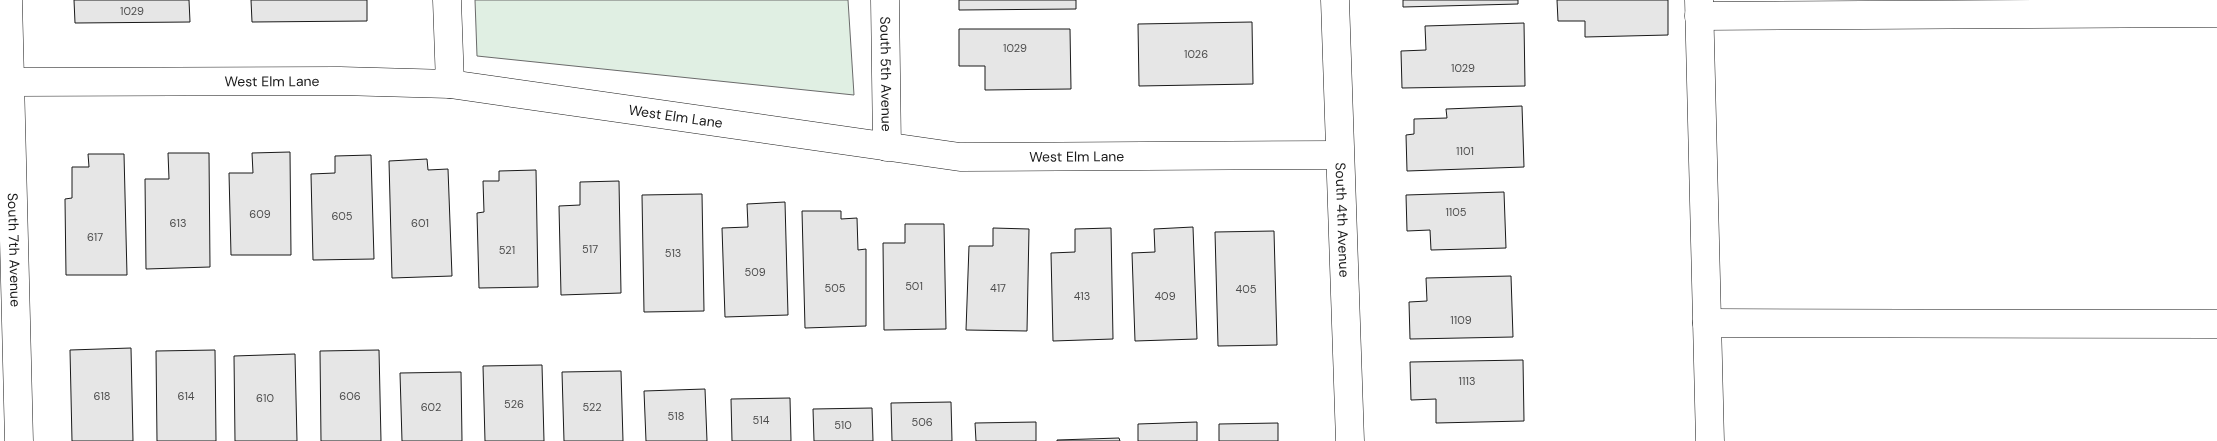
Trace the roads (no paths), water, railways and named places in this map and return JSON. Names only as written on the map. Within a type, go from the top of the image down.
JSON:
[{"type":"street","name":"South 7th Avenue","points":[[8,0],[19,441]]},
{"type":"street","points":[[447,0],[450,84]]},
{"type":"street","name":"South 5th Avenue","points":[[884,0],[888,147]]},
{"type":"street","name":"South 4th Avenue","points":[[1334,0],[1350,441]]},
{"type":"street","points":[[1710,441],[1699,8],[2217,13]]},
{"type":"street","name":"West Elm Lane","points":[[10,82],[340,81],[450,84],[960,157],[1339,155]]},
{"type":"street","points":[[1707,323],[2217,324]]}]
